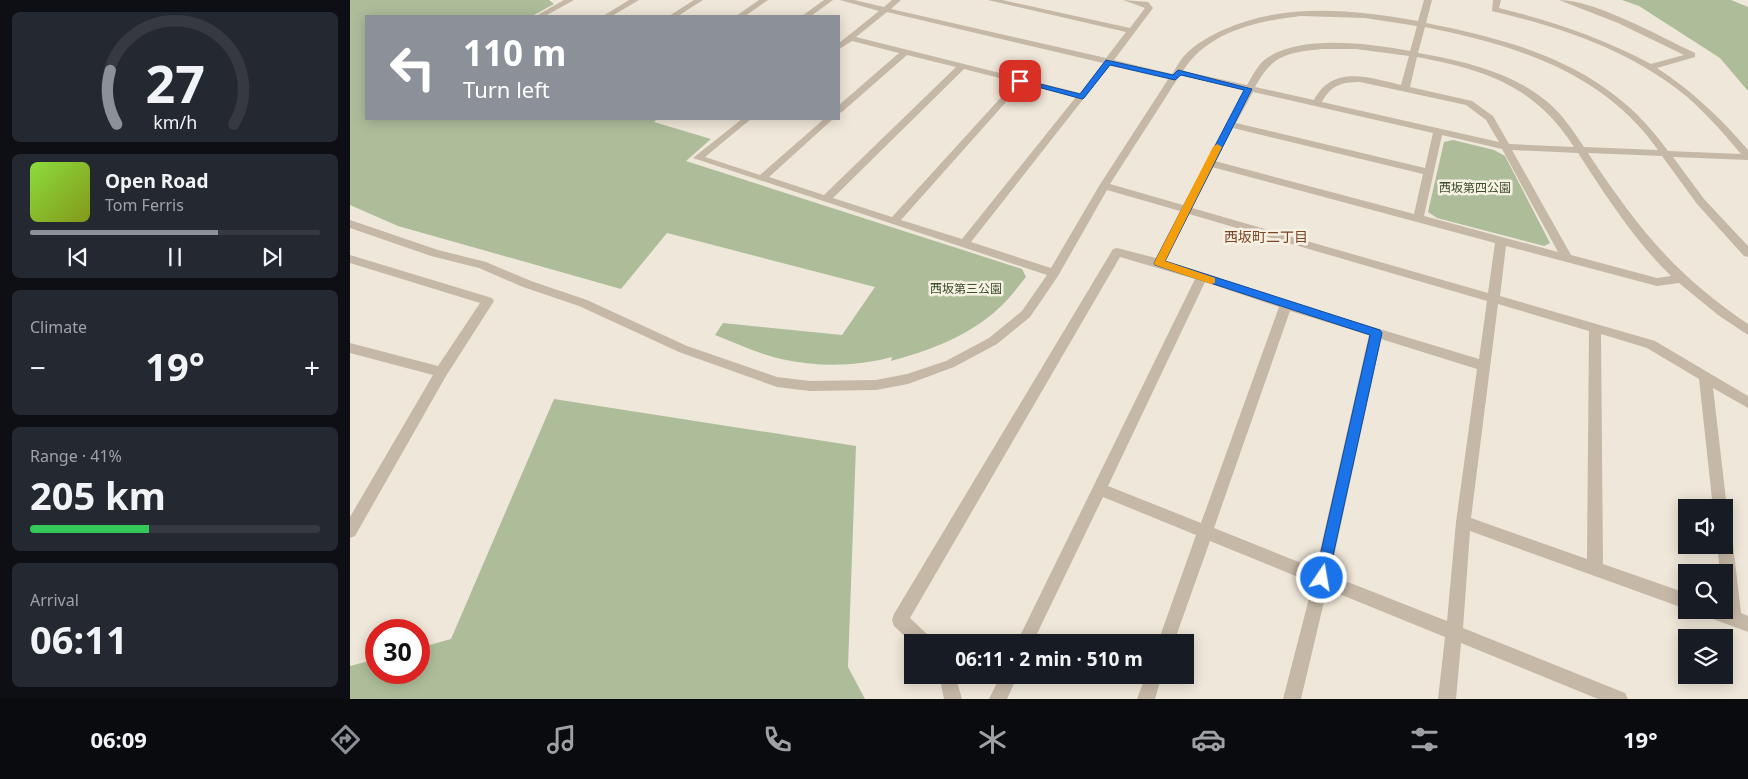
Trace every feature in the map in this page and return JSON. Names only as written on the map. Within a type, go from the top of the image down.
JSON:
[{"type":"street","points":[[542,15],[570,0]]},
{"type":"street","points":[[609,15],[635,0]]},
{"type":"street","points":[[675,15],[699,0]]},
{"type":"street","points":[[742,15],[764,0]]},
{"type":"street","points":[[807,15],[829,0]]},
{"type":"street","points":[[844,0],[1108,62],[1248,89],[1506,147],[1748,156]]},
{"type":"street","points":[[840,46],[897,0]]},
{"type":"street","points":[[992,0],[1132,31]]},
{"type":"street","points":[[965,243],[1149,8],[1145,4],[1127,0]]},
{"type":"street","points":[[1405,87],[1420,24],[1428,0]]},
{"type":"street","points":[[1497,0],[1495,9],[1567,30],[1650,67],[1697,101],[1748,156]]},
{"type":"street","points":[[1564,0],[1621,21],[1692,55],[1650,67]]},
{"type":"street","points":[[350,224],[435,253],[482,265],[527,284],[583,303],[683,348],[768,379],[810,386],[876,385],[908,379],[950,364],[993,341],[1026,314],[1054,273],[1104,186],[1188,56],[1204,41],[1230,28],[1257,20],[1290,14],[1326,12],[1387,18],[1505,43],[1550,60],[1576,73],[1624,105],[1664,152],[1704,206],[1748,252]]},
{"type":"street","points":[[850,38],[1082,96]]},
{"type":"street","points":[[1159,263],[1248,89],[1260,70],[1272,59],[1290,52],[1334,45],[1414,54],[1499,76],[1535,95],[1552,109],[1628,220],[1652,250],[1681,279],[1748,330]]},
{"type":"street","points":[[840,109],[905,52]]},
{"type":"street","points":[[826,199],[962,66]]},
{"type":"street","points":[[1317,104],[1323,89],[1346,79],[1366,79],[1469,103],[1490,118],[1566,257]]},
{"type":"street","points":[[894,221],[1020,81]]},
{"type":"street","points":[[746,120],[698,158],[1054,273]]},
{"type":"street","points":[[762,178],[828,120]]},
{"type":"street","points":[[1230,124],[1428,172]]},
{"type":"street","points":[[1418,218],[1438,133]]},
{"type":"street","points":[[1209,163],[1657,282],[1681,279]]},
{"type":"street","points":[[1104,186],[1651,344],[1748,403]]},
{"type":"street","points":[[1446,699],[1454,632],[1463,522],[1501,242]]},
{"type":"street","points":[[915,634],[900,620],[1117,252],[1159,263],[1286,305],[1484,366]]},
{"type":"street","points":[[350,259],[488,301],[441,372],[350,531]]},
{"type":"street","points":[[1029,634],[1202,277]]},
{"type":"street","points":[[1169,634],[1286,305]]},
{"type":"street","points":[[1595,328],[1595,568]]},
{"type":"street","points":[[1292,699],[1322,578],[1376,333]]},
{"type":"street","points":[[350,348],[441,372]]},
{"type":"street","points":[[1705,377],[1719,499]]},
{"type":"street","points":[[1099,490],[1322,578],[1619,699]]},
{"type":"street","points":[[1463,522],[1678,598]]},
{"type":"street","points":[[1728,554],[1741,621]]},
{"type":"street","points":[[949,684],[953,699]]},
{"type":"street","points":[[998,699],[1006,684]]},
{"type":"street","points":[[1146,699],[1151,684]]},
{"type":"green space","name":"西坂第三公園","points":[[350,0],[549,0],[554,4],[534,15],[365,15],[365,120],[656,120],[654,122],[711,139],[686,161],[1022,269],[1026,277],[1005,302],[987,319],[948,341],[891,361],[892,357],[864,363],[823,365],[773,357],[715,335],[723,323],[842,335],[875,287],[667,233],[621,289],[398,226],[350,205]]},
{"type":"green space","points":[[1622,0],[1731,0],[1748,7],[1748,91],[1720,58],[1639,6]]},
{"type":"green space","name":"西坂第四公園","points":[[1453,140],[1494,150],[1505,156],[1550,243],[1544,246],[1437,218],[1428,212],[1444,142]]},
{"type":"green space","points":[[554,399],[856,446],[848,667],[865,699],[350,699],[350,666],[365,662],[365,684],[430,684],[430,645],[451,639]]},
{"type":"slow traffic","points":[[1211,281],[1159,263],[1217,147]]},
{"type":"district","name":"西坂町二丁目","points":[[1266,236]]},
{"type":"route","points":[[1020,81],[1082,96],[1108,62],[1175,77],[1178,72],[1248,89],[1159,263],[1376,333],[1322,578]]}]
